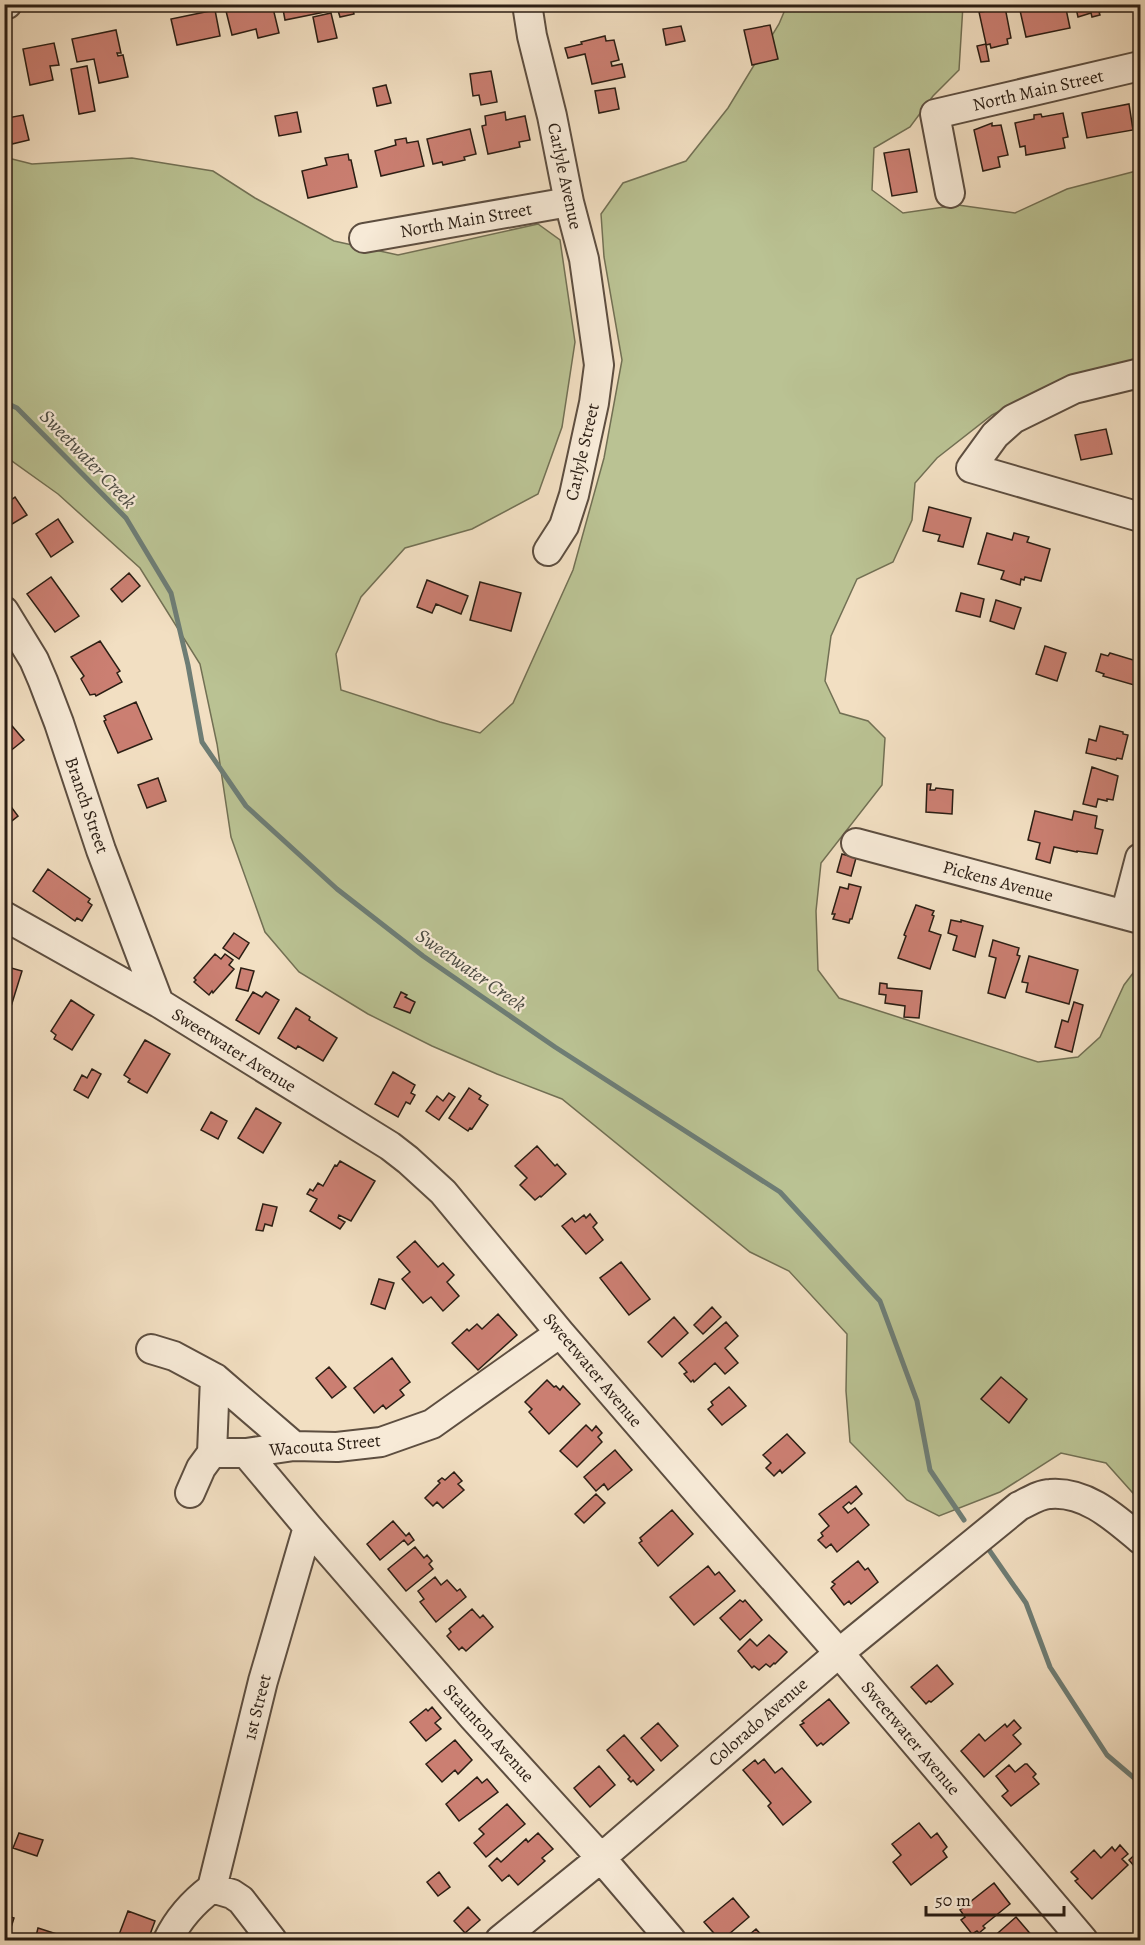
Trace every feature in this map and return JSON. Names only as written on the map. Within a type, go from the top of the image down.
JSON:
[{"type":"street","name":"Carlyle Avenue","points":[[527,4],[569,202],[584,259],[597,348]]},
{"type":"street","name":"North Main Street","points":[[950,194],[935,114],[1140,66]]},
{"type":"street","name":"North Main Street","points":[[364,238],[569,202]]},
{"type":"street","name":"Carlyle Street","points":[[548,551],[564,525],[574,495],[594,403],[599,365],[597,348]]},
{"type":"street","points":[[1140,373],[1074,389],[1012,418],[995,435],[971,468],[1140,517]]},
{"type":"street","name":"Branch Street","points":[[4,611],[44,681],[101,850],[159,1003]]},
{"type":"street","name":"Pickens Avenue","points":[[856,843],[1133,917]]},
{"type":"street","points":[[1133,917],[1140,858]]},
{"type":"street","name":"Sweetwater Avenue","points":[[4,916],[159,1003],[390,1146],[443,1192],[560,1333],[839,1653],[1083,1941]]},
{"type":"street","name":"Wacouta Street","points":[[212,1453],[246,1453],[294,1446],[337,1447],[381,1442],[432,1424],[560,1333]]},
{"type":"street","points":[[151,1349],[174,1356],[215,1378],[294,1446]]},
{"type":"street","points":[[190,1492],[201,1468],[212,1453],[215,1378]]},
{"type":"street","name":"Staunton Avenue","points":[[246,1453],[473,1717],[601,1858],[671,1941]]},
{"type":"street","name":"Colorado Avenue","points":[[500,1941],[601,1858],[839,1653],[1019,1506],[1048,1494],[1080,1497],[1117,1520],[1140,1539]]},
{"type":"street","name":"1st Street","points":[[212,1888],[263,1681],[308,1527]]},
{"type":"street","points":[[168,1941],[187,1910],[212,1888],[232,1894],[241,1900],[272,1941]]},
{"type":"green space","points":[[787,5],[963,5],[959,70],[933,96],[910,127],[874,148],[872,190],[903,213],[958,205],[1015,213],[1067,189],[1140,170],[1140,358],[1041,390],[992,415],[937,458],[915,483],[912,520],[893,562],[857,579],[831,636],[825,681],[840,713],[868,721],[885,738],[882,785],[821,863],[816,911],[818,970],[839,998],[1038,1062],[1078,1057],[1100,1037],[1124,985],[1140,964],[1140,1501],[1106,1463],[1061,1453],[1000,1492],[939,1516],[907,1500],[850,1442],[846,1391],[847,1334],[789,1271],[750,1252],[562,1099],[432,1046],[368,1014],[299,972],[265,932],[231,837],[217,744],[200,664],[140,568],[58,494],[5,456],[4,157],[32,164],[132,158],[213,171],[255,198],[334,241],[398,255],[538,224],[560,240],[575,342],[562,427],[538,494],[472,529],[405,548],[361,597],[336,654],[341,690],[480,733],[513,703],[573,570],[604,458],[622,360],[604,257],[601,214],[623,183],[686,161],[728,108],[779,24]]},
{"type":"building","points":[[237,4],[272,4],[279,33],[258,38],[256,29],[232,35],[225,7]]},
{"type":"building","points":[[282,4],[328,4],[330,11],[285,20]]},
{"type":"building","points":[[336,4],[358,4],[352,6],[354,14],[340,17]]},
{"type":"building","points":[[986,4],[998,4],[999,8],[1005,7],[1011,38],[1007,39],[1008,44],[991,48],[990,44],[986,45],[989,61],[981,62],[977,46],[986,44],[979,12],[987,11]]},
{"type":"building","points":[[1065,4],[1070,28],[1026,37],[1019,6]]},
{"type":"building","points":[[1075,4],[1110,4],[1111,9],[1099,12],[1100,15],[1092,17],[1091,13],[1078,17]]},
{"type":"building","points":[[215,10],[220,36],[177,45],[171,19]]},
{"type":"building","points":[[331,13],[337,38],[318,42],[313,17]]},
{"type":"building","points":[[770,25],[778,59],[752,65],[744,30]]},
{"type":"building","points":[[681,26],[685,41],[666,45],[663,29]]},
{"type":"building","points":[[116,30],[121,53],[117,53],[118,56],[123,55],[128,77],[99,83],[94,59],[77,62],[72,39]]},
{"type":"building","points":[[605,36],[606,41],[614,40],[619,60],[611,62],[612,66],[622,64],[625,77],[592,84],[585,54],[568,58],[565,48]]},
{"type":"building","points":[[54,43],[59,65],[50,66],[53,80],[30,85],[23,49]]},
{"type":"building","points":[[4,53],[10,77],[4,78]]},
{"type":"building","points":[[87,66],[95,111],[79,114],[71,69]]},
{"type":"building","points":[[491,71],[497,102],[481,105],[479,95],[473,96],[470,74]]},
{"type":"building","points":[[386,85],[391,103],[377,106],[373,88]]},
{"type":"building","points":[[615,88],[619,109],[599,113],[595,91]]},
{"type":"building","points":[[1129,104],[1133,130],[1087,138],[1082,113]]},
{"type":"building","points":[[297,112],[301,132],[279,136],[275,116]]},
{"type":"building","points":[[505,112],[506,120],[525,116],[530,140],[519,142],[520,147],[488,154],[482,126],[486,125],[485,116]]},
{"type":"building","points":[[1063,113],[1068,137],[1063,138],[1065,148],[1026,155],[1025,146],[1020,147],[1015,123],[1034,119],[1034,115],[1041,114],[1042,117]]},
{"type":"building","points":[[23,115],[29,140],[12,144],[7,118]]},
{"type":"building","points":[[992,123],[992,126],[1001,125],[1008,155],[998,157],[1000,167],[983,171],[974,130]]},
{"type":"building","points":[[470,129],[476,154],[464,157],[465,160],[443,165],[442,162],[433,164],[427,139]]},
{"type":"building","points":[[406,138],[407,143],[418,141],[424,166],[381,176],[375,151],[396,145],[395,140]]},
{"type":"building","points":[[909,149],[917,192],[892,196],[884,153]]},
{"type":"building","points":[[348,154],[357,187],[308,198],[302,171],[327,165],[325,158]]},
{"type":"building","points":[[1106,429],[1112,454],[1081,460],[1075,435]]},
{"type":"building","points":[[9,496],[11,500],[15,497],[27,515],[4,529],[4,499]]},
{"type":"building","points":[[929,507],[971,518],[963,547],[938,541],[940,535],[923,531]]},
{"type":"building","points":[[58,519],[73,542],[51,557],[36,534]]},
{"type":"building","points":[[987,533],[1012,540],[1014,533],[1029,537],[1027,542],[1050,549],[1041,581],[1025,577],[1024,580],[1021,579],[1020,585],[1001,579],[1004,571],[978,564]]},
{"type":"building","points":[[129,573],[140,586],[122,602],[111,589]]},
{"type":"building","points":[[51,577],[79,616],[55,632],[27,594]]},
{"type":"building","points":[[427,580],[468,596],[461,614],[436,604],[432,613],[417,607]]},
{"type":"building","points":[[480,582],[521,593],[511,631],[470,620]]},
{"type":"building","points":[[961,593],[984,599],[980,617],[956,611]]},
{"type":"building","points":[[996,600],[1021,608],[1014,629],[990,621]]},
{"type":"building","points":[[100,641],[120,671],[117,673],[122,682],[96,696],[95,694],[90,695],[81,679],[84,676],[71,657]]},
{"type":"building","points":[[1045,646],[1066,653],[1057,681],[1036,674]]},
{"type":"building","points":[[1110,653],[1140,662],[1140,685],[1103,676],[1104,674],[1096,671],[1101,654],[1108,656]]},
{"type":"building","points":[[136,702],[152,739],[118,753],[104,716]]},
{"type":"building","points":[[7,720],[24,740],[4,756],[4,722]]},
{"type":"building","points":[[1100,726],[1128,735],[1122,759],[1117,758],[1116,760],[1086,753],[1089,739],[1096,741]]},
{"type":"building","points":[[1092,767],[1118,776],[1113,800],[1098,799],[1096,807],[1083,804]]},
{"type":"building","points":[[158,778],[166,801],[147,808],[138,785]]},
{"type":"building","points":[[927,784],[931,784],[930,790],[936,788],[953,790],[952,814],[926,812]]},
{"type":"building","points":[[6,800],[18,816],[8,824],[4,819],[4,801]]},
{"type":"building","points":[[1035,811],[1072,820],[1074,811],[1097,816],[1095,828],[1103,830],[1097,854],[1054,847],[1050,863],[1036,859],[1040,843],[1028,840]]},
{"type":"building","points":[[842,854],[856,858],[851,876],[837,872]]},
{"type":"building","points":[[48,869],[90,899],[88,902],[92,905],[82,921],[77,918],[75,921],[33,891]]},
{"type":"building","points":[[849,884],[861,887],[849,923],[833,919],[835,914],[832,914],[840,887],[848,889]]},
{"type":"building","points":[[916,905],[934,911],[929,931],[941,935],[930,969],[898,958]]},
{"type":"building","points":[[951,920],[961,922],[961,920],[983,926],[975,957],[953,950],[957,936],[948,933]]},
{"type":"building","points":[[234,933],[249,943],[239,959],[223,948]]},
{"type":"building","points":[[993,940],[1019,948],[1017,955],[1020,956],[1005,998],[988,993],[996,958],[989,956]]},
{"type":"building","points":[[215,954],[221,959],[225,954],[233,960],[229,965],[234,969],[209,995],[194,982],[196,980],[194,978]]},
{"type":"building","points":[[1029,956],[1078,970],[1069,1004],[1026,992],[1028,983],[1022,982]]},
{"type":"building","points":[[4,966],[22,971],[4,1029]]},
{"type":"building","points":[[241,968],[254,971],[248,991],[236,988]]},
{"type":"building","points":[[880,983],[887,984],[887,988],[922,991],[919,1018],[904,1017],[905,1006],[885,1003],[886,995],[879,994]]},
{"type":"building","points":[[253,992],[262,997],[266,992],[279,1000],[259,1034],[236,1020]]},
{"type":"building","points":[[401,992],[415,1002],[410,1013],[394,1007]]},
{"type":"building","points":[[71,1000],[94,1015],[72,1050],[54,1039],[56,1035],[51,1031]]},
{"type":"building","points":[[1074,1002],[1083,1005],[1072,1052],[1055,1047],[1062,1020],[1068,1022]]},
{"type":"building","points":[[296,1008],[310,1017],[309,1020],[337,1038],[323,1061],[298,1046],[296,1049],[278,1038]]},
{"type":"building","points":[[145,1040],[170,1054],[147,1093],[128,1082],[130,1079],[124,1075]]},
{"type":"building","points":[[92,1069],[101,1074],[88,1098],[74,1090],[82,1075],[87,1078]]},
{"type":"building","points":[[393,1072],[415,1085],[411,1093],[415,1095],[410,1104],[406,1102],[398,1117],[375,1104]]},
{"type":"building","points":[[469,1088],[481,1096],[479,1099],[488,1105],[472,1129],[468,1131],[449,1118]]},
{"type":"building","points":[[449,1093],[455,1097],[439,1120],[426,1111],[437,1096],[443,1101]]},
{"type":"building","points":[[256,1108],[281,1123],[263,1153],[238,1138]]},
{"type":"building","points":[[211,1112],[227,1121],[218,1139],[201,1130]]},
{"type":"building","points":[[537,1146],[555,1166],[557,1164],[566,1174],[535,1200],[520,1185],[527,1178],[515,1166]]},
{"type":"building","points":[[340,1161],[375,1181],[351,1221],[339,1215],[338,1218],[345,1222],[340,1229],[310,1211],[317,1199],[307,1194],[310,1189],[313,1191],[318,1183],[323,1186],[335,1165],[337,1166]]},
{"type":"building","points":[[263,1204],[277,1207],[272,1226],[265,1224],[263,1231],[256,1230]]},
{"type":"building","points":[[590,1214],[597,1223],[593,1227],[603,1240],[586,1254],[562,1226],[572,1218],[575,1222],[584,1215],[586,1218]]},
{"type":"building","points":[[415,1241],[438,1267],[443,1263],[454,1275],[447,1282],[459,1296],[443,1311],[431,1297],[423,1303],[402,1279],[410,1272],[397,1257]]},
{"type":"building","points":[[621,1262],[650,1299],[629,1315],[600,1278]]},
{"type":"building","points":[[379,1279],[394,1283],[385,1309],[371,1304]]},
{"type":"building","points":[[712,1307],[721,1317],[703,1334],[694,1325]]},
{"type":"building","points":[[498,1314],[517,1335],[478,1370],[452,1343],[467,1329],[469,1331],[477,1324],[482,1329]]},
{"type":"building","points":[[674,1317],[688,1333],[662,1357],[648,1342]]},
{"type":"building","points":[[726,1322],[738,1336],[725,1348],[738,1363],[725,1374],[715,1363],[694,1382],[693,1380],[691,1382],[684,1374],[687,1372],[679,1363]]},
{"type":"building","points":[[392,1358],[410,1382],[400,1390],[404,1395],[386,1409],[383,1405],[374,1413],[354,1388]]},
{"type":"building","points":[[329,1367],[346,1387],[332,1398],[316,1378]]},
{"type":"building","points":[[1001,1377],[1027,1399],[1009,1423],[981,1399]]},
{"type":"building","points":[[547,1380],[560,1390],[563,1386],[580,1404],[549,1434],[529,1412],[532,1409],[525,1402]]},
{"type":"building","points":[[729,1387],[746,1406],[722,1425],[708,1409],[713,1405],[711,1402]]},
{"type":"building","points":[[586,1425],[592,1431],[596,1426],[602,1433],[598,1437],[602,1442],[577,1467],[560,1451]]},
{"type":"building","points":[[787,1434],[805,1453],[782,1473],[780,1470],[774,1476],[766,1468],[771,1463],[763,1455]]},
{"type":"building","points":[[615,1450],[632,1470],[608,1490],[604,1484],[596,1491],[584,1477]]},
{"type":"building","points":[[454,1472],[462,1481],[458,1484],[464,1490],[443,1508],[437,1502],[433,1506],[425,1498],[440,1483],[438,1481],[442,1478],[445,1480]]},
{"type":"building","points":[[856,1486],[862,1494],[851,1504],[849,1502],[843,1507],[848,1513],[855,1508],[869,1525],[837,1552],[831,1544],[826,1548],[818,1540],[823,1536],[821,1533],[829,1526],[819,1514]]},
{"type":"building","points":[[596,1494],[605,1503],[584,1523],[575,1514]]},
{"type":"building","points":[[672,1510],[693,1534],[658,1566],[639,1543],[642,1541],[640,1538]]},
{"type":"building","points":[[393,1521],[406,1536],[409,1533],[414,1540],[408,1545],[404,1540],[380,1560],[367,1544]]},
{"type":"building","points":[[415,1547],[424,1558],[427,1555],[432,1561],[429,1564],[433,1569],[406,1591],[388,1569]]},
{"type":"building","points":[[858,1561],[865,1570],[868,1568],[878,1582],[851,1604],[849,1601],[844,1605],[831,1588],[835,1584],[832,1582]]},
{"type":"building","points":[[708,1566],[715,1575],[719,1572],[735,1591],[694,1625],[670,1597]]},
{"type":"building","points":[[435,1577],[441,1585],[447,1580],[457,1591],[460,1589],[466,1597],[436,1622],[420,1602],[424,1599],[418,1591]]},
{"type":"building","points":[[740,1600],[743,1602],[745,1600],[762,1620],[740,1640],[720,1618]]},
{"type":"building","points":[[472,1609],[480,1618],[483,1615],[493,1627],[466,1651],[462,1647],[459,1650],[447,1636],[451,1632],[449,1629]]},
{"type":"building","points":[[769,1635],[787,1652],[770,1667],[766,1664],[759,1670],[754,1666],[752,1668],[738,1651],[750,1639],[757,1646]]},
{"type":"building","points":[[937,1665],[953,1684],[926,1704],[911,1687]]},
{"type":"building","points":[[829,1699],[849,1723],[823,1745],[821,1743],[817,1746],[800,1725]]},
{"type":"building","points":[[432,1707],[441,1718],[435,1723],[441,1729],[426,1741],[410,1722]]},
{"type":"building","points":[[1014,1720],[1021,1728],[1013,1735],[1021,1744],[984,1777],[961,1751],[979,1734],[985,1741],[1005,1724],[1007,1727]]},
{"type":"building","points":[[658,1723],[678,1746],[661,1761],[641,1738]]},
{"type":"building","points":[[624,1735],[654,1770],[637,1785],[633,1780],[631,1782],[628,1779],[630,1777],[607,1750]]},
{"type":"building","points":[[455,1740],[472,1760],[458,1774],[455,1770],[442,1782],[426,1764]]},
{"type":"building","points":[[764,1759],[775,1773],[782,1768],[811,1802],[783,1825],[768,1806],[771,1803],[743,1770],[755,1760],[758,1764]]},
{"type":"building","points":[[1025,1764],[1036,1774],[1033,1777],[1039,1784],[1011,1806],[1002,1796],[1008,1791],[996,1776],[1009,1765],[1015,1772]]},
{"type":"building","points":[[599,1766],[615,1785],[590,1807],[574,1788]]},
{"type":"building","points":[[477,1777],[482,1783],[487,1779],[498,1792],[459,1821],[446,1804]]},
{"type":"building","points":[[507,1804],[525,1824],[486,1857],[474,1843],[484,1834],[479,1829]]},
{"type":"building","points":[[919,1823],[931,1838],[937,1833],[947,1847],[943,1851],[947,1857],[911,1885],[893,1862],[901,1855],[892,1844]]},
{"type":"building","points":[[19,1833],[43,1840],[37,1856],[13,1848]]},
{"type":"building","points":[[538,1833],[553,1849],[542,1858],[545,1861],[518,1885],[509,1875],[502,1881],[489,1866],[497,1858],[501,1862],[526,1839],[528,1842]]},
{"type":"building","points":[[1120,1845],[1128,1854],[1122,1859],[1128,1865],[1092,1899],[1075,1881],[1078,1879],[1071,1872],[1094,1850],[1101,1858],[1112,1847],[1115,1851]]},
{"type":"building","points":[[1140,1850],[1140,1873],[1129,1860]]},
{"type":"building","points":[[439,1872],[450,1887],[438,1896],[427,1882]]},
{"type":"building","points":[[994,1883],[1010,1904],[983,1926],[985,1928],[979,1933],[977,1931],[972,1934],[961,1920],[965,1917],[960,1910]]},
{"type":"building","points":[[733,1898],[749,1917],[720,1940],[704,1922]]},
{"type":"building","points":[[468,1907],[480,1920],[465,1933],[454,1921]]},
{"type":"building","points":[[128,1911],[155,1921],[148,1940],[117,1940]]},
{"type":"building","points":[[4,1915],[14,1918],[7,1940],[4,1940]]},
{"type":"building","points":[[1016,1917],[1034,1938],[1031,1940],[990,1940]]},
{"type":"building","points":[[38,1928],[63,1936],[62,1940],[35,1940]]},
{"type":"building","points":[[756,1929],[766,1940],[743,1940]]},
{"type":"waterway","name":"Sweetwater Creek","points":[[4,402],[17,408],[126,518],[171,593],[188,665],[202,742],[246,806],[337,889],[423,956],[555,1047],[780,1192],[880,1301],[917,1401],[930,1470],[964,1520]]},
{"type":"waterway","name":"Sweetwater Creek","points":[[987,1547],[1026,1603],[1050,1667],[1107,1755],[1140,1783]]}]
